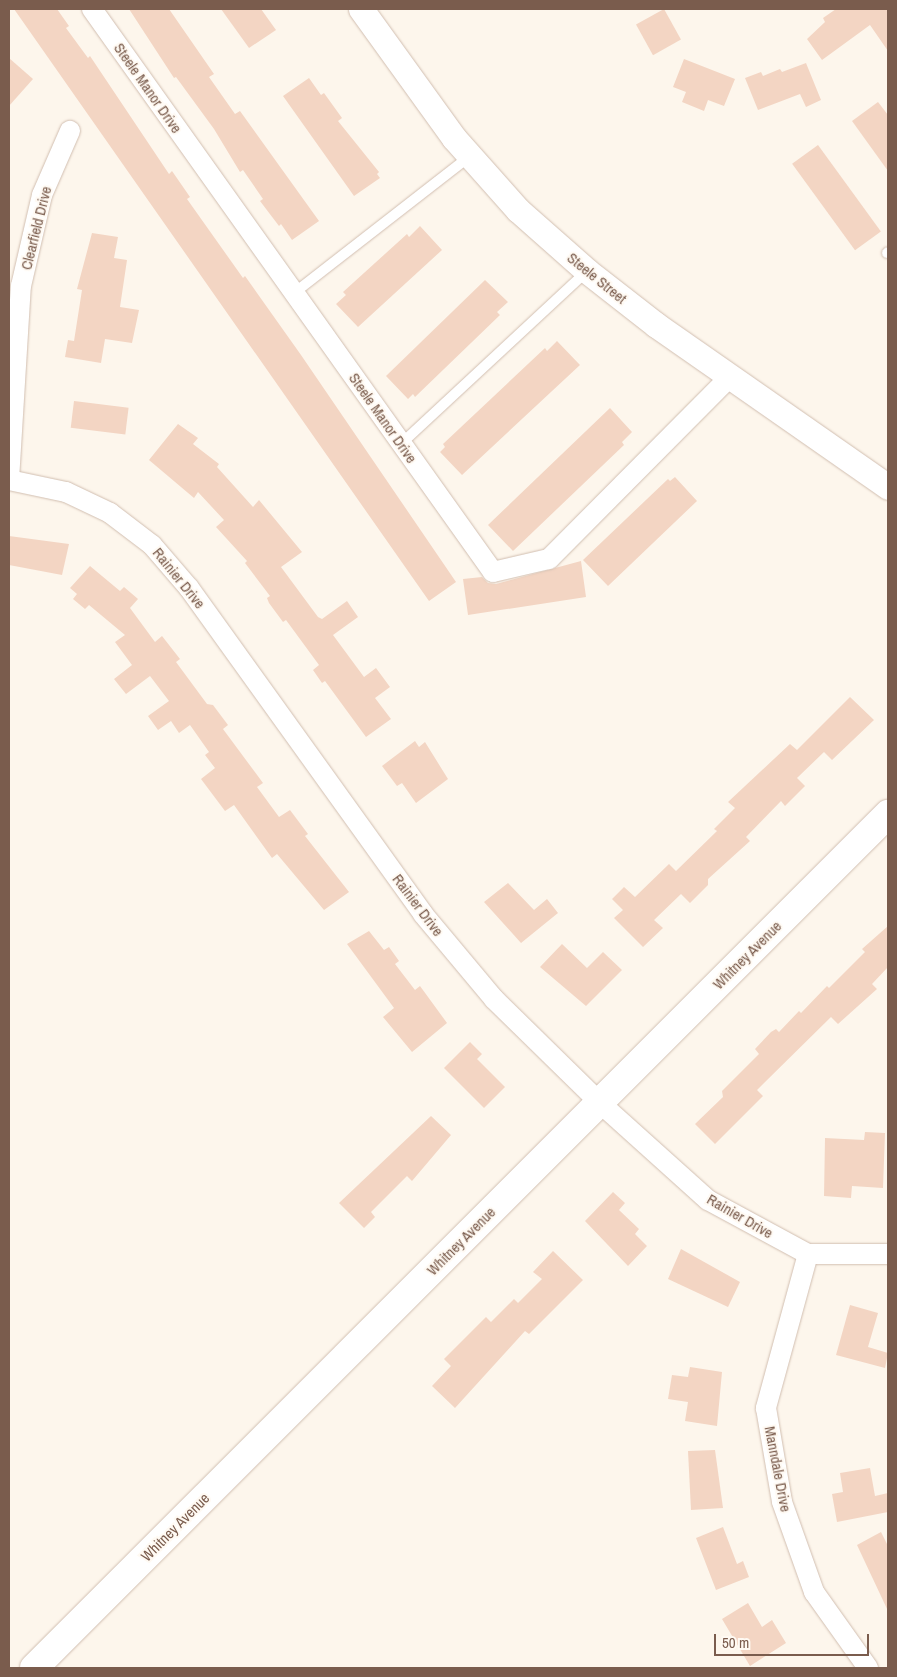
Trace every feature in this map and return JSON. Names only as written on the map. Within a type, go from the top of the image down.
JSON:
[{"type":"main road","name":"Whitney Avenue","points":[[34,1668],[888,814]]},
{"type":"street","name":"Steele Manor Drive","points":[[92,9],[493,572],[549,559],[729,378]]},
{"type":"street","name":"Steele Street","points":[[361,9],[470,156],[518,210],[586,271],[729,378],[847,455],[888,487]]},
{"type":"street","name":"Clearfield Drive","points":[[9,480],[21,286],[42,195],[70,131]]},
{"type":"street","name":"Rainier Drive","points":[[9,480],[66,492],[110,513],[152,544],[189,588],[423,914],[494,999],[599,1102],[708,1200],[808,1254],[888,1254]]},
{"type":"street","name":"Manndale Drive","points":[[808,1254],[766,1408],[782,1502],[814,1592],[868,1668]]},
{"type":"lane","points":[[294,293],[470,156]]},
{"type":"lane","points":[[402,443],[586,271]]},
{"type":"building","points":[[14,9],[57,9],[69,26],[66,28],[88,58],[90,56],[169,174],[172,171],[190,197],[187,199],[301,355],[456,582],[429,601]]},
{"type":"building","points":[[129,9],[169,9],[214,74],[209,77],[235,114],[240,111],[319,221],[292,240],[281,224],[279,226],[260,201],[263,199],[243,170],[240,172],[214,129],[176,77],[174,78]]},
{"type":"building","points":[[221,9],[261,9],[276,30],[249,48]]},
{"type":"building","points":[[664,9],[681,40],[653,55],[636,25]]},
{"type":"building","points":[[836,9],[888,9],[888,51],[870,25],[822,60],[807,39],[825,22],[823,18]]},
{"type":"building","points":[[9,58],[33,79],[9,106]]},
{"type":"building","points":[[684,59],[735,79],[724,106],[708,100],[704,111],[682,102],[686,92],[673,87]]},
{"type":"building","points":[[806,63],[821,100],[806,107],[800,94],[758,110],[745,78],[761,72],[763,76],[780,69],[782,72]]},
{"type":"building","points":[[309,78],[321,95],[324,93],[342,118],[338,121],[379,172],[377,174],[380,178],[354,196],[283,96]]},
{"type":"building","points":[[878,102],[888,115],[888,171],[852,121]]},
{"type":"building","points":[[818,145],[881,232],[855,250],[792,164]]},
{"type":"building","points":[[420,226],[442,250],[358,327],[336,304],[346,295],[343,292],[407,234],[409,237]]},
{"type":"building","points":[[92,233],[118,237],[114,258],[127,260],[120,307],[139,310],[132,343],[105,339],[101,363],[65,357],[68,340],[74,341],[82,290],[77,289]]},
{"type":"building","points":[[485,280],[508,302],[497,312],[500,315],[415,397],[413,394],[408,399],[386,376]]},
{"type":"building","points":[[557,341],[580,365],[462,475],[440,452],[445,447],[443,444],[545,348],[547,351]]},
{"type":"building","points":[[74,401],[129,408],[125,435],[71,428]]},
{"type":"building","points":[[610,408],[632,432],[622,442],[624,445],[513,551],[488,525]]},
{"type":"building","points":[[178,424],[198,438],[193,444],[219,464],[217,467],[253,507],[259,500],[302,552],[281,567],[318,617],[322,619],[347,601],[358,617],[333,635],[364,677],[376,668],[390,687],[375,698],[391,719],[366,737],[325,681],[322,683],[313,670],[319,665],[286,620],[283,622],[269,603],[267,598],[270,596],[245,563],[247,561],[216,527],[224,520],[198,492],[194,498],[149,460]]},
{"type":"building","points":[[675,477],[697,501],[608,586],[583,560],[668,479],[670,481]]},
{"type":"building","points":[[9,536],[69,544],[62,575],[9,565]]},
{"type":"building","points":[[581,561],[586,597],[468,615],[463,579],[482,577],[488,583],[496,584]]},
{"type":"building","points":[[90,566],[120,591],[124,587],[138,599],[130,608],[155,642],[162,636],[180,659],[176,662],[207,704],[213,705],[228,725],[223,729],[263,783],[257,787],[279,817],[290,810],[308,834],[305,836],[349,892],[324,910],[277,854],[272,858],[234,805],[225,811],[201,779],[215,768],[205,755],[209,752],[190,725],[179,733],[171,721],[158,730],[148,716],[169,701],[150,676],[126,694],[114,679],[132,665],[115,642],[125,635],[89,605],[85,609],[73,599],[77,594],[70,588]]},
{"type":"building","points":[[850,697],[874,720],[832,760],[824,752],[797,778],[805,786],[785,806],[781,801],[746,837],[750,841],[708,879],[708,885],[690,903],[681,894],[654,920],[663,928],[643,947],[614,918],[623,910],[612,899],[624,887],[635,897],[669,864],[676,871],[717,831],[714,829],[735,808],[728,802],[790,744],[797,750]]},
{"type":"building","points":[[415,741],[419,747],[425,742],[448,779],[416,803],[402,783],[397,786],[382,766]]},
{"type":"building","points":[[508,883],[534,910],[547,899],[558,913],[521,943],[484,902]]},
{"type":"building","points":[[888,926],[888,967],[872,984],[877,989],[838,1024],[831,1017],[757,1090],[763,1096],[715,1144],[695,1124],[723,1097],[722,1091],[759,1054],[755,1049],[771,1032],[776,1029],[779,1032],[799,1011],[801,1013],[827,986],[829,988],[865,952],[862,949]]},
{"type":"building","points":[[369,931],[384,950],[389,947],[399,961],[395,964],[415,990],[420,986],[447,1023],[412,1052],[383,1017],[394,1008],[347,944]]},
{"type":"building","points":[[562,944],[587,968],[603,952],[622,970],[586,1006],[540,967]]},
{"type":"building","points":[[470,1042],[482,1054],[477,1059],[505,1087],[484,1108],[444,1068]]},
{"type":"building","points":[[431,1116],[451,1135],[412,1181],[407,1176],[371,1212],[375,1217],[364,1228],[339,1203]]},
{"type":"building","points":[[865,1132],[885,1133],[883,1188],[852,1186],[851,1198],[824,1196],[825,1138],[864,1140]]},
{"type":"building","points":[[613,1192],[625,1203],[619,1210],[639,1229],[635,1234],[647,1246],[628,1266],[585,1221]]},
{"type":"building","points":[[681,1249],[740,1282],[728,1307],[668,1279]]},
{"type":"building","points":[[553,1251],[583,1280],[529,1334],[525,1331],[455,1408],[432,1386],[451,1366],[444,1359],[486,1317],[491,1322],[514,1299],[518,1303],[542,1279],[533,1272]]},
{"type":"building","points":[[850,1305],[878,1313],[868,1347],[888,1353],[885,1368],[836,1355]]},
{"type":"building","points":[[690,1367],[722,1372],[717,1426],[685,1421],[688,1402],[668,1399],[672,1375],[688,1377]]},
{"type":"building","points":[[715,1450],[723,1508],[691,1510],[688,1451]]},
{"type":"building","points":[[870,1468],[875,1496],[888,1493],[888,1512],[837,1522],[832,1494],[843,1492],[840,1473]]},
{"type":"building","points":[[723,1527],[737,1564],[743,1561],[749,1577],[716,1590],[696,1538]]},
{"type":"building","points":[[881,1532],[888,1546],[888,1611],[857,1545]]},
{"type":"building","points":[[748,1603],[762,1627],[772,1620],[786,1643],[750,1666],[722,1619]]}]
